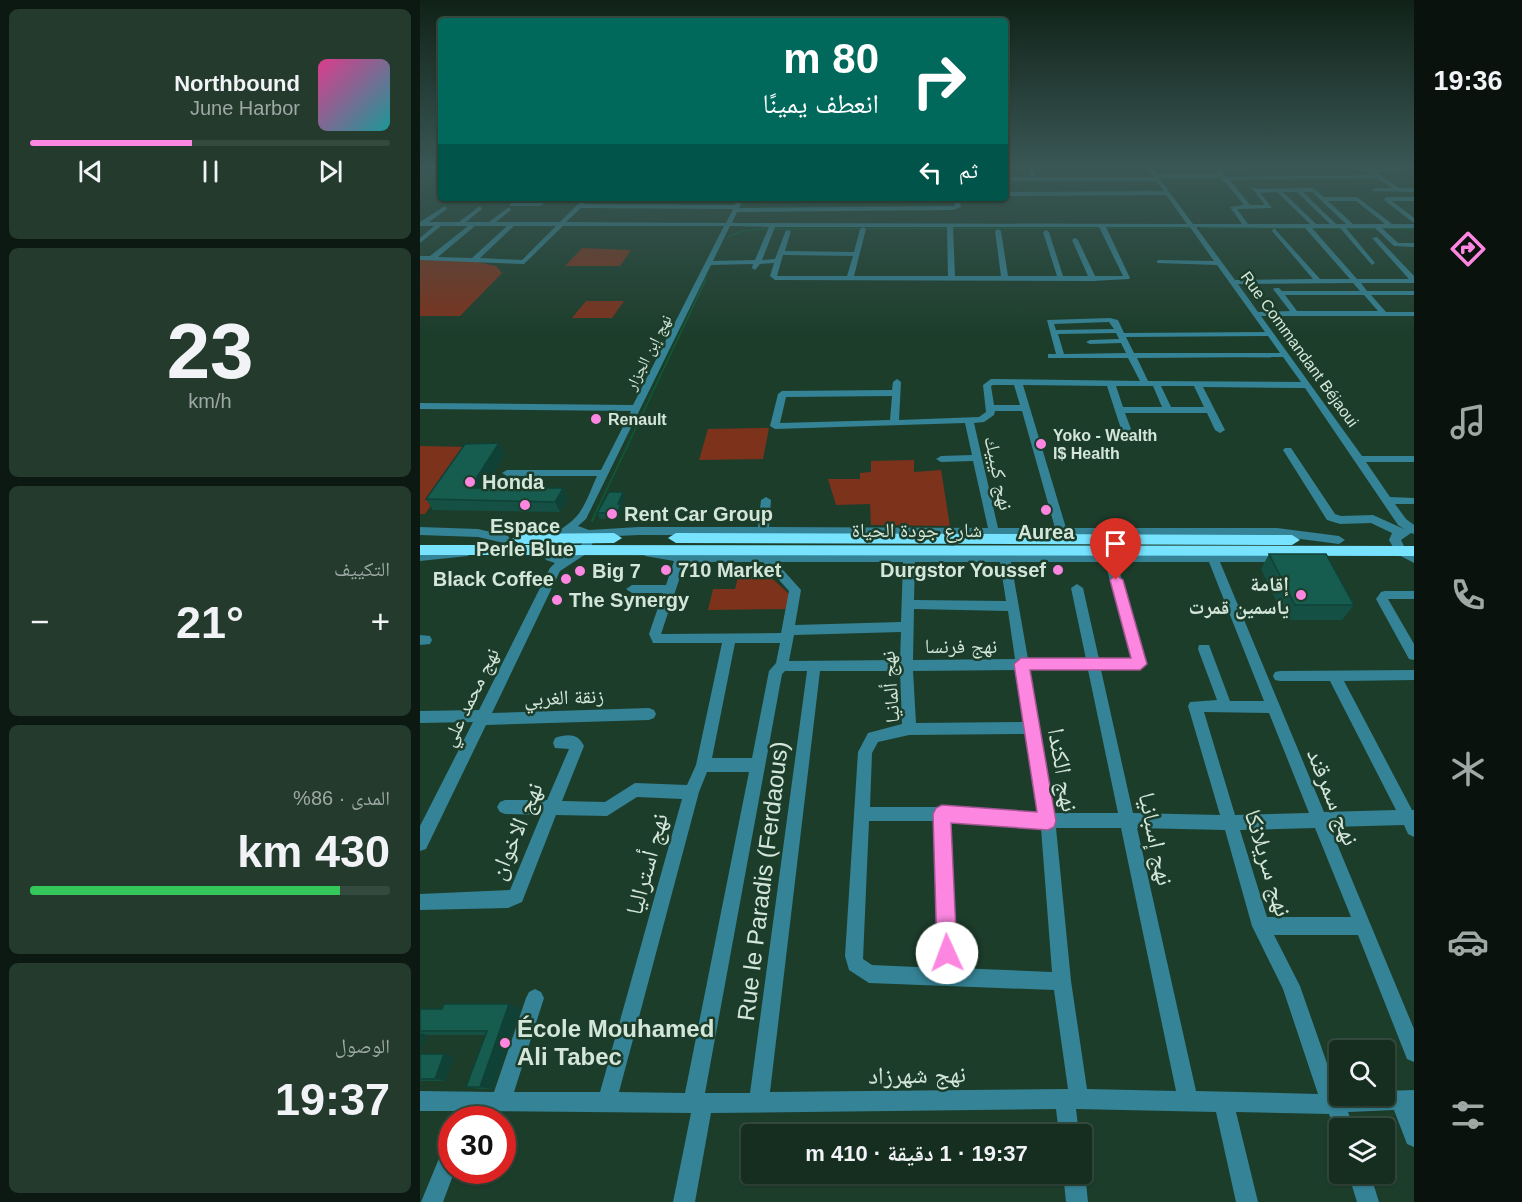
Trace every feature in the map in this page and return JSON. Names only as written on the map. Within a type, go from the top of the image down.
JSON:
[{"type":"highway","name":"شارع جودة الحياة","points":[[587,538],[630,549],[1340,546],[1414,540]]},
{"type":"highway","name":"شارع جودة الحياة","points":[[422,557],[485,550],[557,551],[587,538],[1340,546]]},
{"type":"highway","name":"شارع جودة الحياة","points":[[420,540],[504,539],[557,551]]},
{"type":"street","points":[[948,223],[952,278]]},
{"type":"street","points":[[1307,223],[1352,281],[1383,313]]},
{"type":"street","points":[[1339,223],[1343,226]]},
{"type":"street","points":[[1341,223],[1372,263]]},
{"type":"street","points":[[421,224],[772,227],[1389,225],[1414,229]]},
{"type":"street","points":[[420,241],[440,225]]},
{"type":"street","points":[[432,258],[473,225]]},
{"type":"street","points":[[474,260],[512,225]]},
{"type":"street","points":[[420,258],[524,262],[559,225]]},
{"type":"street","name":"نهج إبن الجزار","points":[[581,519],[728,225]]},
{"type":"street","name":"Rue Commandant Béjaoui","points":[[1193,225],[1388,500],[1403,541]]},
{"type":"street","points":[[1376,225],[1396,245],[1411,245],[1414,252]]},
{"type":"street","points":[[756,265],[772,227]]},
{"type":"street","points":[[788,231],[782,254],[772,276],[776,278],[1127,278],[1102,227]]},
{"type":"street","points":[[850,278],[863,229]]},
{"type":"street","points":[[1274,230],[1318,281]]},
{"type":"street","points":[[998,231],[1005,279]]},
{"type":"street","points":[[1046,232],[1061,279]]},
{"type":"street","points":[[1375,238],[1414,280]]},
{"type":"street","points":[[1075,240],[1093,279]]},
{"type":"street","points":[[782,254],[856,254]]},
{"type":"street","points":[[709,263],[756,265],[778,261]]},
{"type":"street","points":[[1159,262],[1220,263]]},
{"type":"street","points":[[1233,282],[1414,280]]},
{"type":"street","points":[[1270,282],[1295,313]]},
{"type":"street","points":[[1280,293],[1414,293]]},
{"type":"street","points":[[1256,314],[1414,314]]},
{"type":"street","points":[[1061,356],[1053,332],[1121,336],[1270,334]]},
{"type":"street","points":[[1090,342],[1121,336]]},
{"type":"street","points":[[1121,336],[1145,384]]},
{"type":"street","points":[[1051,356],[1285,355]]},
{"type":"street","points":[[894,424],[897,382]]},
{"type":"street","points":[[896,393],[782,394],[775,426],[969,422],[988,417],[991,408],[988,383],[1307,385]]},
{"type":"street","points":[[1018,383],[1062,532]]},
{"type":"street","points":[[1111,384],[1126,429]]},
{"type":"street","points":[[1156,384],[1168,411]]},
{"type":"street","points":[[1197,384],[1220,430]]},
{"type":"street","points":[[420,405],[636,408]]},
{"type":"street","points":[[991,408],[1026,408]]},
{"type":"street","points":[[1120,410],[1211,411]]},
{"type":"street","name":"نهج كيبيك","points":[[969,422],[994,532]]},
{"type":"street","points":[[1288,450],[1334,519],[1373,519],[1403,541],[1414,531]]},
{"type":"street","points":[[940,459],[978,458]]},
{"type":"street","points":[[1359,459],[1414,459]]},
{"type":"street","points":[[507,473],[604,473]]},
{"type":"street","points":[[763,532],[766,500]]},
{"type":"street","points":[[1388,500],[1414,501]]},
{"type":"street","points":[[581,519],[587,538]]},
{"type":"street","points":[[557,551],[581,519]]},
{"type":"street","points":[[420,531],[478,533],[504,539]]},
{"type":"street","points":[[557,551],[587,538],[639,531],[1277,532],[1340,546]]},
{"type":"street","points":[[630,549],[681,558],[771,564],[909,559],[1309,558],[1340,546]]},
{"type":"street","name":"نهج محمد علي","points":[[420,843],[557,551]]},
{"type":"street","points":[[681,558],[655,634],[657,639],[730,638],[907,627]]},
{"type":"street","name":"نهج الكندا","points":[[1005,558],[1048,821],[1072,1099],[1070,1124]]},
{"type":"street","name":"نهج سمرقند","points":[[1213,558],[1318,821],[1414,1052]]},
{"type":"street","name":"نهج ألمانيا","points":[[909,559],[906,666],[909,729],[1031,728]]},
{"type":"street","name":"نهج فرنسا","points":[[782,666],[1140,664],[1110,559]]},
{"type":"street","points":[[684,1202],[698,1103],[756,765],[776,671],[782,666],[795,590],[771,564]]},
{"type":"street","name":"نهج إسبانيا","points":[[1077,588],[1188,1100]]},
{"type":"street","points":[[632,589],[670,589]]},
{"type":"street","points":[[1414,595],[1385,596],[1382,599],[1414,655]]},
{"type":"street","points":[[907,604],[1012,606]]},
{"type":"street","name":"نهج أستراليا","points":[[607,1102],[691,792],[703,765],[730,638]]},
{"type":"street","points":[[1204,649],[1226,707]]},
{"type":"street","name":"Rue le Paradis (Ferdaous)","points":[[759,1102],[814,666]]},
{"type":"street","points":[[1280,676],[1414,675]]},
{"type":"street","points":[[862,814],[942,814],[1048,821],[1127,820],[1230,823],[1412,821],[1334,676]]},
{"type":"street","name":"نهج سريلانكا","points":[[1273,706],[1195,706],[1261,926],[1291,986],[1329,1092]]},
{"type":"street","name":"زنقة الغربي","points":[[420,717],[649,714]]},
{"type":"street","points":[[909,729],[880,733],[868,744],[862,814],[855,964],[869,974],[1062,981]]},
{"type":"street","name":"نهج الاخوان","points":[[420,902],[508,900],[516,896],[577,746],[574,742],[560,743]]},
{"type":"street","points":[[703,765],[756,765]]},
{"type":"street","points":[[505,807],[612,808],[635,790],[691,792]]},
{"type":"street","points":[[942,814],[948,976]]},
{"type":"street","points":[[1261,926],[1362,926]]},
{"type":"street","points":[[501,1101],[536,998]]},
{"type":"street","name":"نهج شهرزاد","points":[[482,1106],[501,1101],[698,1103],[1072,1099],[1329,1103]]},
{"type":"street","points":[[1407,1100],[1414,1137]]},
{"type":"street","name":"نهج شهرزاد","points":[[420,1101],[446,1106]]},
{"type":"street","points":[[1224,1102],[1247,1202]]},
{"type":"street","points":[[432,1202],[439,1184]]},
{"type":"street","points":[[1075,1184],[1077,1202]]},
{"type":"street","points":[[1362,1184],[1368,1202]]},
{"type":"shaded area","points":[[582,248],[631,250],[620,266],[565,266]]},
{"type":"shaded area","points":[[420,260],[473,261],[496,266],[502,273],[460,316],[420,316]]},
{"type":"shaded area","points":[[586,301],[624,301],[612,318],[572,318]]},
{"type":"shaded area","points":[[769,428],[763,459],[699,460],[708,429]]},
{"type":"shaded area","points":[[420,446],[471,447],[425,514],[420,514]]},
{"type":"shaded area","points":[[914,460],[914,472],[941,470],[950,526],[871,525],[870,504],[836,505],[828,479],[860,479],[860,473],[871,472],[871,461]]},
{"type":"shaded area","points":[[740,569],[762,569],[789,594],[787,609],[708,610],[713,589],[735,589]]},
{"type":"building","points":[[499,443],[470,488],[563,488],[555,502],[426,499],[465,444]]},
{"type":"building","points":[[609,492],[623,492],[617,513],[597,513]]},
{"type":"building","points":[[1269,554],[1326,554],[1354,605],[1295,605]]},
{"type":"building","points":[[444,1004],[509,1004],[480,1087],[466,1087],[487,1031],[420,1031],[420,1009],[442,1009]]},
{"type":"building","points":[[420,1054],[444,1054],[435,1079],[420,1079]]},
{"type":"waterway","points":[[728,237],[742,231],[763,229],[1191,228]]},
{"type":"waterway","points":[[1201,228],[1306,228]]},
{"type":"waterway","points":[[1312,228],[1376,229]]},
{"type":"waterway","points":[[1383,228],[1414,229]]},
{"type":"waterway","points":[[598,508],[706,279]]},
{"type":"waterway","points":[[592,521],[599,506]]},
{"type":"place","name":"Renault","points":[[596,419]]},
{"type":"place","name":"Yoko - Wealth I$ Health","points":[[1041,444]]},
{"type":"place","name":"Honda","points":[[470,482]]},
{"type":"place","name":"Espace Perle Blue","points":[[525,505]]},
{"type":"place","name":"Aurea","points":[[1046,510]]},
{"type":"place","name":"Rent Car Group","points":[[612,514]]},
{"type":"place","name":"710 Market","points":[[666,570]]},
{"type":"place","name":"Durgstor Youssef","points":[[1058,570]]},
{"type":"place","name":"Big 7","points":[[580,571]]},
{"type":"place","name":"Black Coffee","points":[[566,579]]},
{"type":"place","name":"إقامة ياسمين قمرت","points":[[1301,595]]},
{"type":"place","name":"The Synergy","points":[[557,600]]},
{"type":"place","name":"École Mouhamed Ali Tabec","points":[[505,1043]]},
{"type":"route","points":[[947,953],[942,814],[1048,821],[1021,664],[1140,664],[1116,580]]}]
